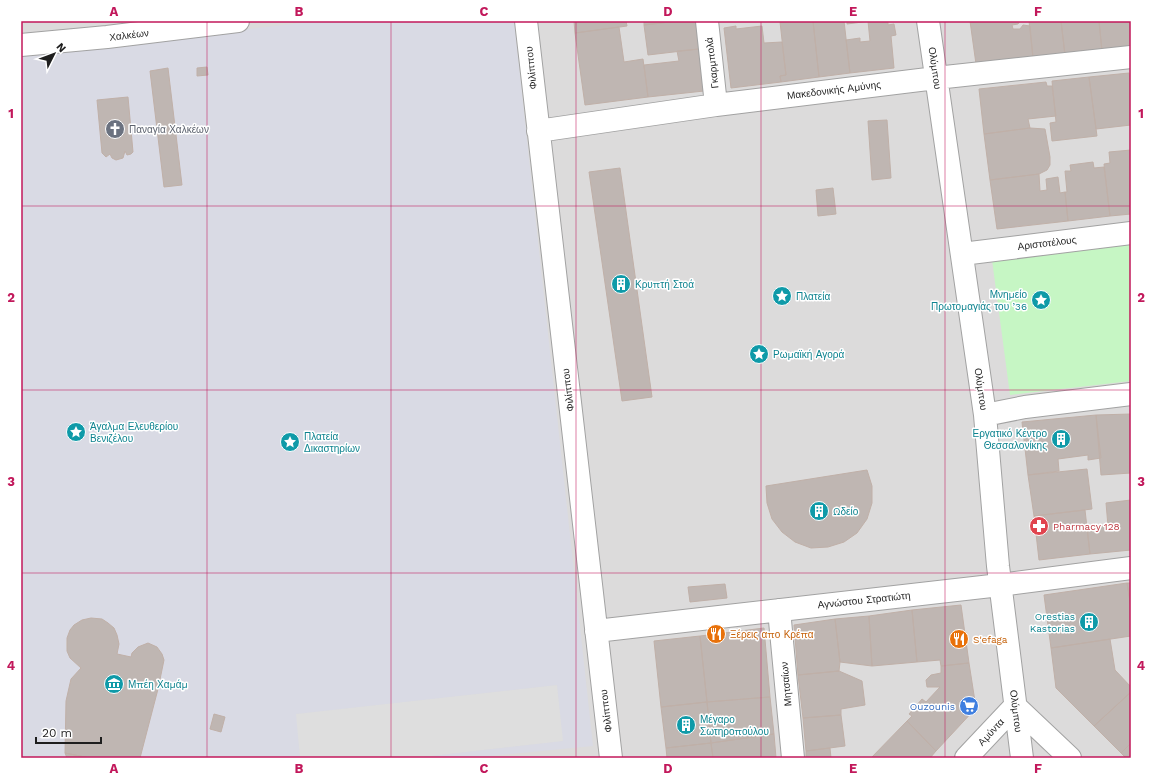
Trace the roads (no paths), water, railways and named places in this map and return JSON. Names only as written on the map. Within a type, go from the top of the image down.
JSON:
[{"type":"street","name":"Χαλκέων","points":[[21,45],[106,29],[238,21]]},
{"type":"street","name":"Φιλίππου","points":[[526,21],[611,758]]},
{"type":"street","name":"Γκαρμπολά","points":[[707,21],[716,105]]},
{"type":"street","name":"Ολύμπου","points":[[928,21],[984,415],[1000,585],[1022,758]]},
{"type":"street","name":"Μακεδονικής Αμύνης","points":[[538,131],[716,105],[1131,56]]},
{"type":"street","name":"Αριστοτέλους","points":[[962,254],[1131,232]]},
{"type":"street","points":[[984,415],[1025,407],[1131,394]]},
{"type":"street","name":"Αγνώστου Στρατιώτη","points":[[596,630],[1000,585],[1131,568]]},
{"type":"street","name":"Μητσαίων","points":[[779,610],[793,758]]},
{"type":"street","points":[[1015,706],[1070,758]]},
{"type":"street","name":"Αμύντα","points":[[966,758],[1015,706]]},
{"type":"place","name":"Παναγία Χαλκέων","points":[[115,129]]},
{"type":"place","name":"Κρυπτή Στοά","points":[[621,284]]},
{"type":"place","name":"Πλατεία","points":[[782,296]]},
{"type":"place","name":"Μνημείο Πρωτομαγιάς του ’36","points":[[1041,300]]},
{"type":"place","name":"Ρωμαϊκή Αγορά","points":[[759,354]]},
{"type":"place","name":"Άγαλμα Ελευθερίου Βενιζέλου","points":[[76,432]]},
{"type":"place","name":"Εργατικό Κέντρο Θεσσαλονίκης","points":[[1061,439]]},
{"type":"place","name":"Πλατεία Δικαστηρίων","points":[[290,442]]},
{"type":"place","name":"Ωδείο","points":[[819,511]]},
{"type":"place","name":"Pharmacy 128","points":[[1039,526]]},
{"type":"place","name":"Orestias Kastorias","points":[[1089,622]]},
{"type":"place","name":"Ξέρεις απο Κρέπα","points":[[716,634]]},
{"type":"place","name":"S'efaga","points":[[959,639]]},
{"type":"place","name":"Μπέη Χαμάμ","points":[[114,684]]},
{"type":"place","name":"Ouzounis","points":[[969,706]]},
{"type":"place","name":"Μέγαρο Σωτηροπούλου","points":[[686,725]]}]
